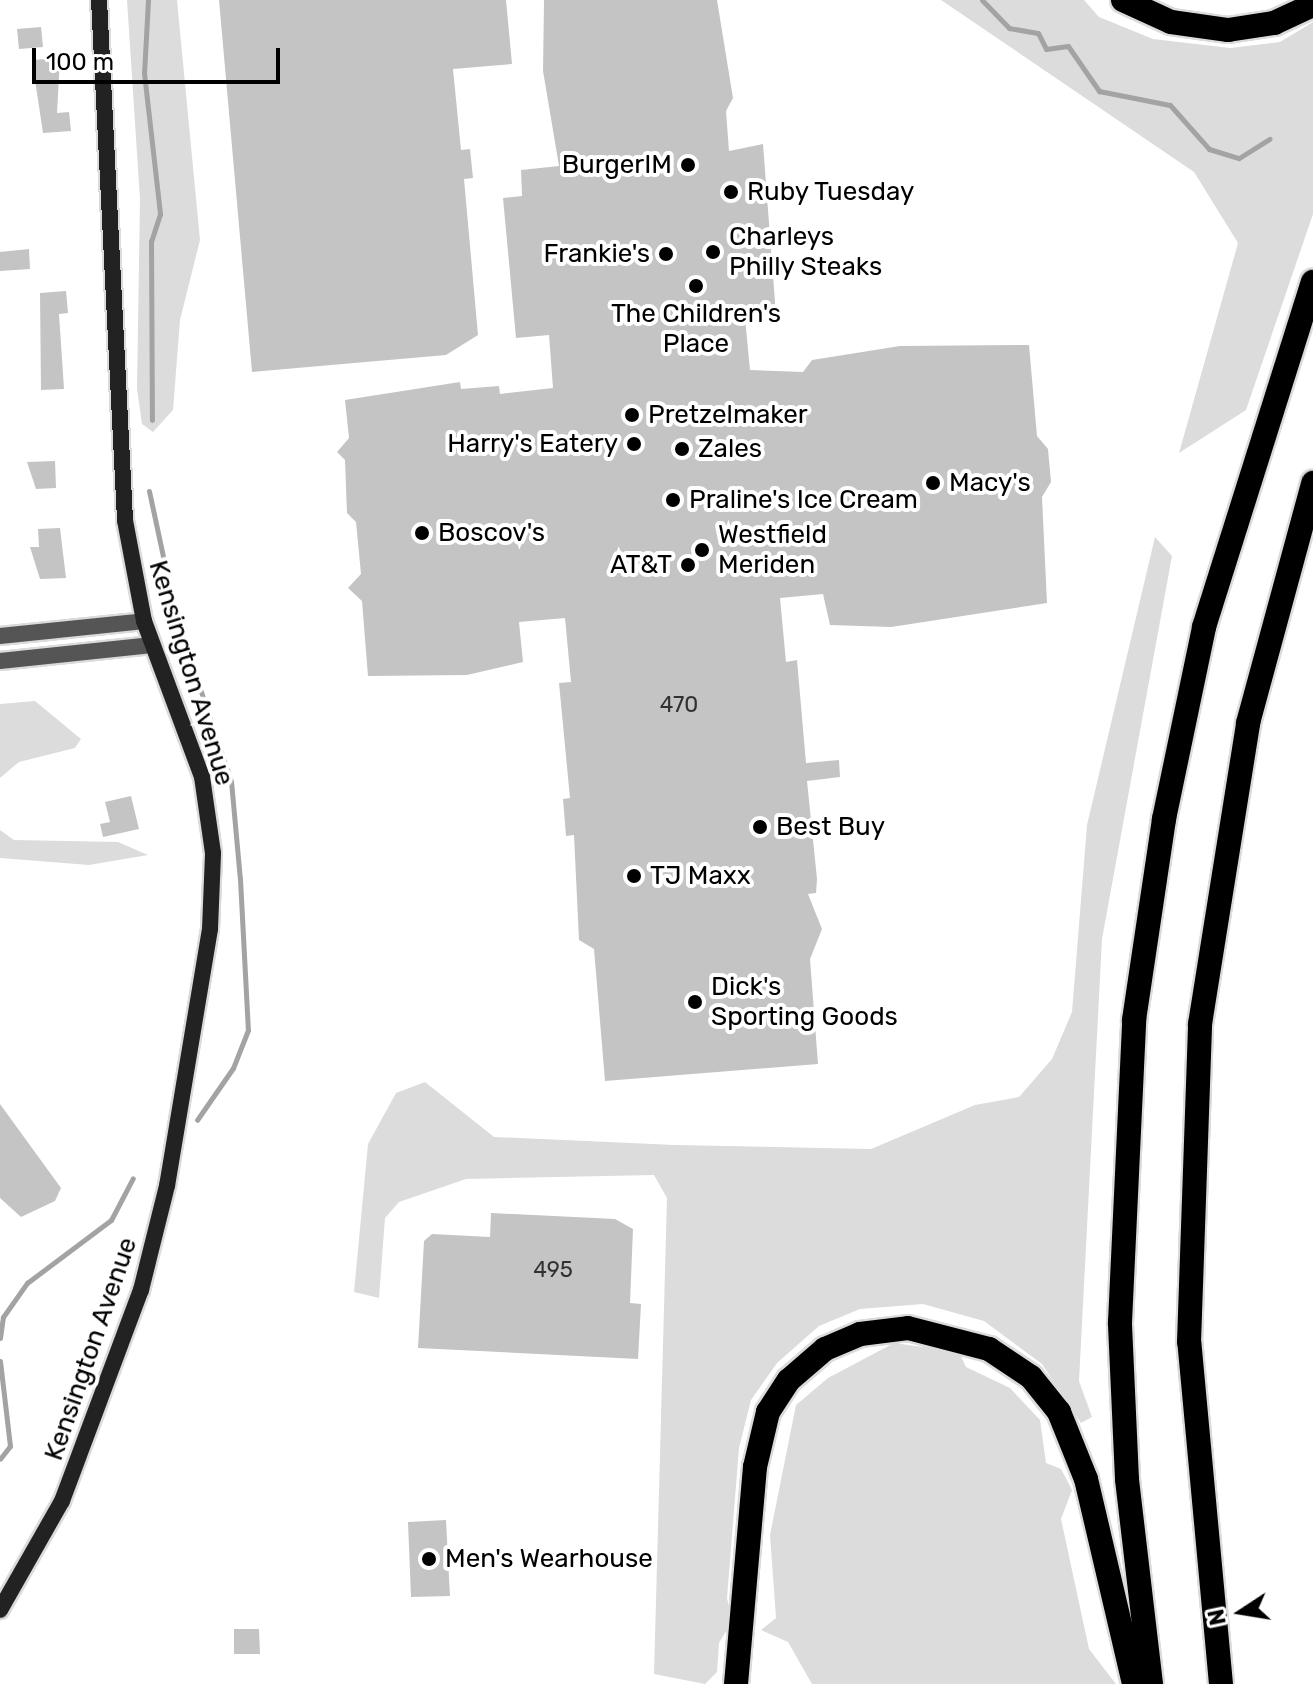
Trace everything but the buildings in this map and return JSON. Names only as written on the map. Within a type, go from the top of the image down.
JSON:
[{"type":"highway","points":[[1123,0],[1171,22],[1228,30],[1274,23],[1313,5]]},
{"type":"highway","points":[[1151,1684],[1127,1479],[1120,1322],[1134,1020],[1164,819],[1204,627],[1313,282]]},
{"type":"highway","points":[[1221,1684],[1189,1342],[1200,1024],[1242,747],[1313,483]]},
{"type":"highway","points":[[736,1684],[755,1467],[768,1412],[789,1380],[825,1349],[860,1334],[908,1328],[989,1349],[1054,1404],[1086,1479],[1134,1684]]},
{"type":"main road","name":"Kensington Avenue","points":[[0,1610],[62,1501],[137,1302],[167,1186],[202,981],[212,887],[209,815],[199,766],[144,621],[125,520],[99,0]]},
{"type":"street","points":[[0,636],[144,621]]},
{"type":"street","points":[[0,661],[152,645]]},
{"type":"shaded area","points":[[127,0],[177,0],[200,240],[180,320],[173,410],[153,432],[142,424],[137,389],[140,199]]},
{"type":"shaded area","points":[[941,0],[1084,0],[1099,17],[1153,39],[1230,48],[1280,42],[1313,22],[1313,214],[1246,410],[1179,453],[1238,243],[1194,172]]},
{"type":"shaded area","points":[[1155,537],[1172,556],[1102,939],[1079,1381],[1092,1417],[1081,1423],[1042,1364],[984,1321],[923,1304],[860,1309],[819,1326],[777,1363],[751,1400],[739,1448],[727,1598],[732,1621],[719,1643],[717,1672],[705,1684],[654,1674],[667,1198],[654,1175],[466,1179],[399,1202],[385,1218],[379,1298],[354,1292],[368,1144],[396,1093],[425,1082],[494,1137],[675,1145],[871,1149],[975,1105],[1019,1097],[1052,1059],[1072,1012],[1087,825]]},
{"type":"shaded area","points":[[35,701],[81,739],[75,748],[19,762],[0,778],[0,704]]},
{"type":"shaded area","points":[[0,830],[14,840],[118,842],[148,855],[89,865],[0,858]]},
{"type":"shaded area","points":[[894,1343],[959,1352],[966,1367],[1010,1388],[1040,1420],[1046,1463],[1061,1469],[1072,1490],[1061,1519],[1089,1649],[1116,1684],[812,1684],[788,1642],[761,1630],[776,1618],[770,1535],[796,1405],[828,1378]]},
{"type":"waterway","points":[[148,0],[144,73],[160,214],[151,241],[152,420]]},
{"type":"waterway","points":[[982,0],[1009,28],[1038,33],[1046,49],[1068,46],[1099,91],[1170,105],[1209,149],[1239,158],[1270,139]]},
{"type":"waterway","points":[[149,491],[176,617],[231,781],[240,879],[248,1030],[233,1068],[197,1120]]},
{"type":"waterway","points":[[0,1338],[3,1317],[27,1283],[111,1220],[133,1178]]},
{"type":"waterway","points":[[0,1361],[10,1446],[0,1459]]},
{"type":"place","name":"BurgerIM","points":[[688,165]]},
{"type":"place","name":"Ruby Tuesday","points":[[731,192]]},
{"type":"place","name":"Charleys Philly Steaks","points":[[713,252]]},
{"type":"place","name":"Frankie's","points":[[666,254]]},
{"type":"place","name":"The Children's Place","points":[[696,286]]},
{"type":"place","name":"Pretzelmaker","points":[[632,415]]},
{"type":"place","name":"Harry's Eatery","points":[[634,444]]},
{"type":"place","name":"Zales","points":[[682,449]]},
{"type":"place","name":"Macy's","points":[[933,483]]},
{"type":"place","name":"Praline's Ice Cream","points":[[673,500]]},
{"type":"place","name":"Boscov's","points":[[422,533]]},
{"type":"place","name":"Westfield Meriden","points":[[702,550]]},
{"type":"place","name":"AT&T","points":[[688,565]]},
{"type":"place","name":"Best Buy","points":[[760,827]]},
{"type":"place","name":"TJ Maxx","points":[[634,876]]},
{"type":"place","name":"Dick's Sporting Goods","points":[[695,1002]]},
{"type":"place","name":"Men's Wearhouse","points":[[429,1559]]}]
